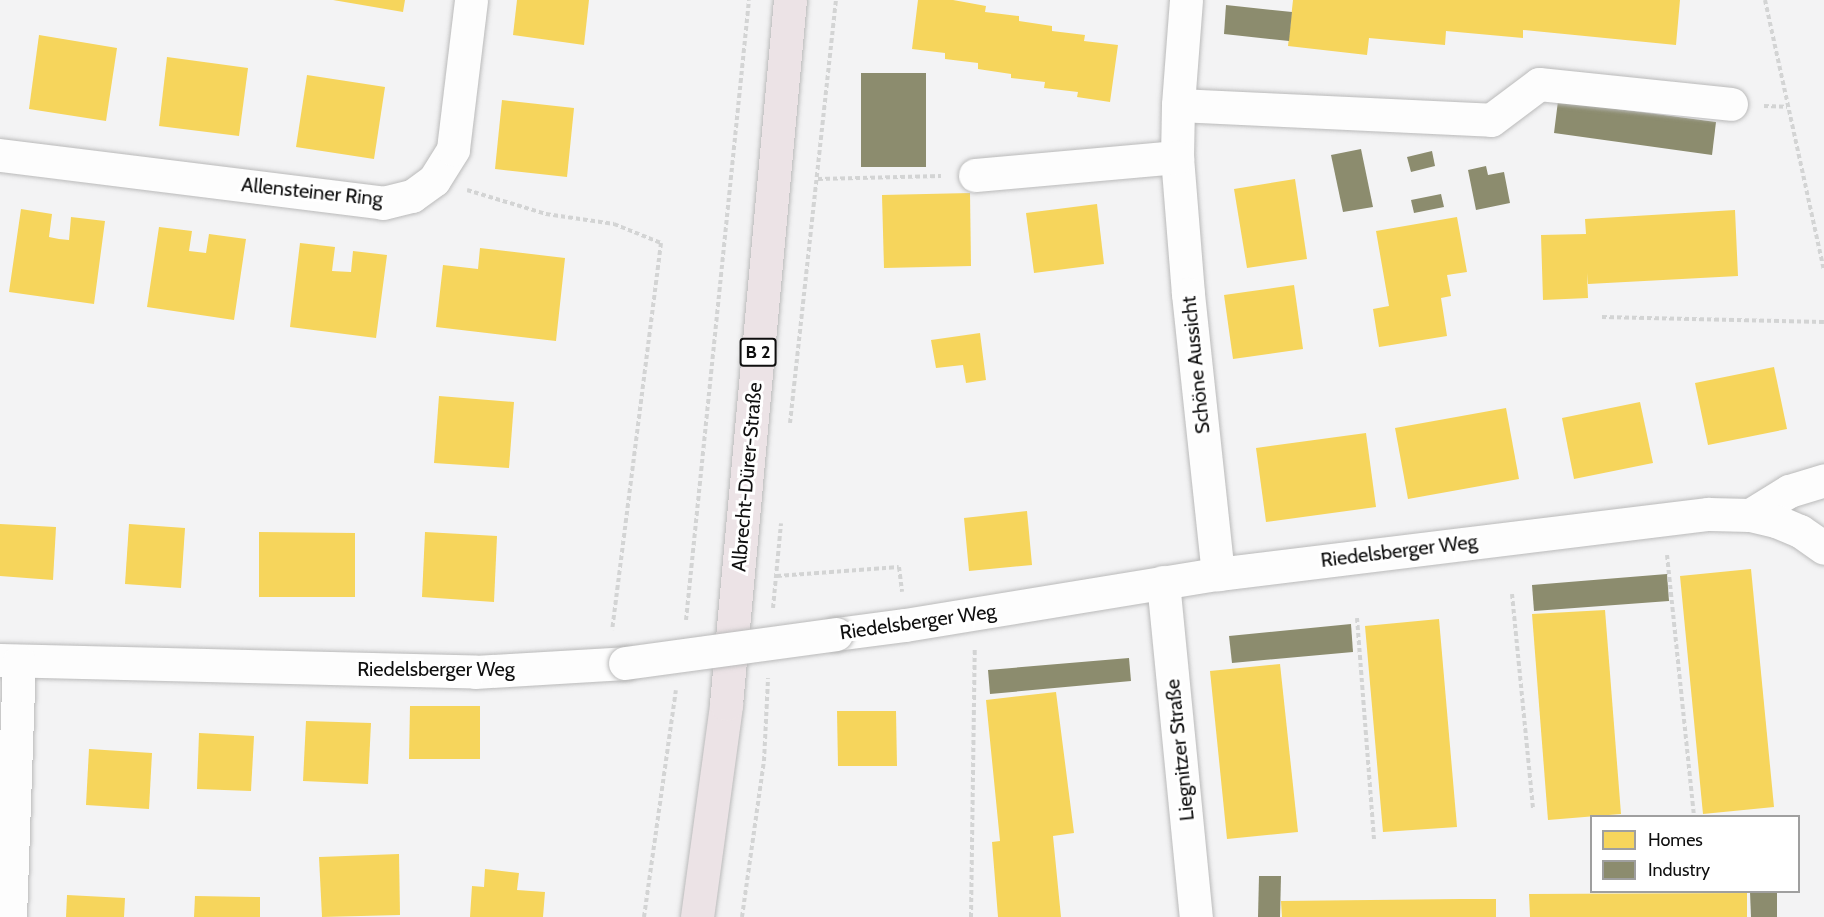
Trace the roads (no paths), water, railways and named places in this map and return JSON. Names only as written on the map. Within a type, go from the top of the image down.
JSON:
[{"type":"main road","name":"Albrecht-Dürer-Straße","points":[[697,917],[726,704],[790,0]]},
{"type":"street","name":"Allensteiner Ring","points":[[0,155],[383,203],[412,196],[434,180],[453,149],[471,0]]},
{"type":"street","name":"Schöne Aussicht","points":[[1186,0],[1178,105],[1177,157],[1188,294],[1218,574]]},
{"type":"street","points":[[1178,105],[1491,120],[1539,84],[1731,104]]},
{"type":"street","points":[[975,176],[1177,157]]},
{"type":"street","points":[[1750,515],[1789,491],[1824,480]]},
{"type":"street","name":"Riedelsberger Weg","points":[[9,661],[475,672],[617,663],[905,626],[1218,574],[1708,514],[1750,515],[1800,531],[1824,548]]},
{"type":"street","name":"Liegnitzer Straße","points":[[1163,582],[1196,917]]},
{"type":"street","points":[[9,661],[10,917]]}]
